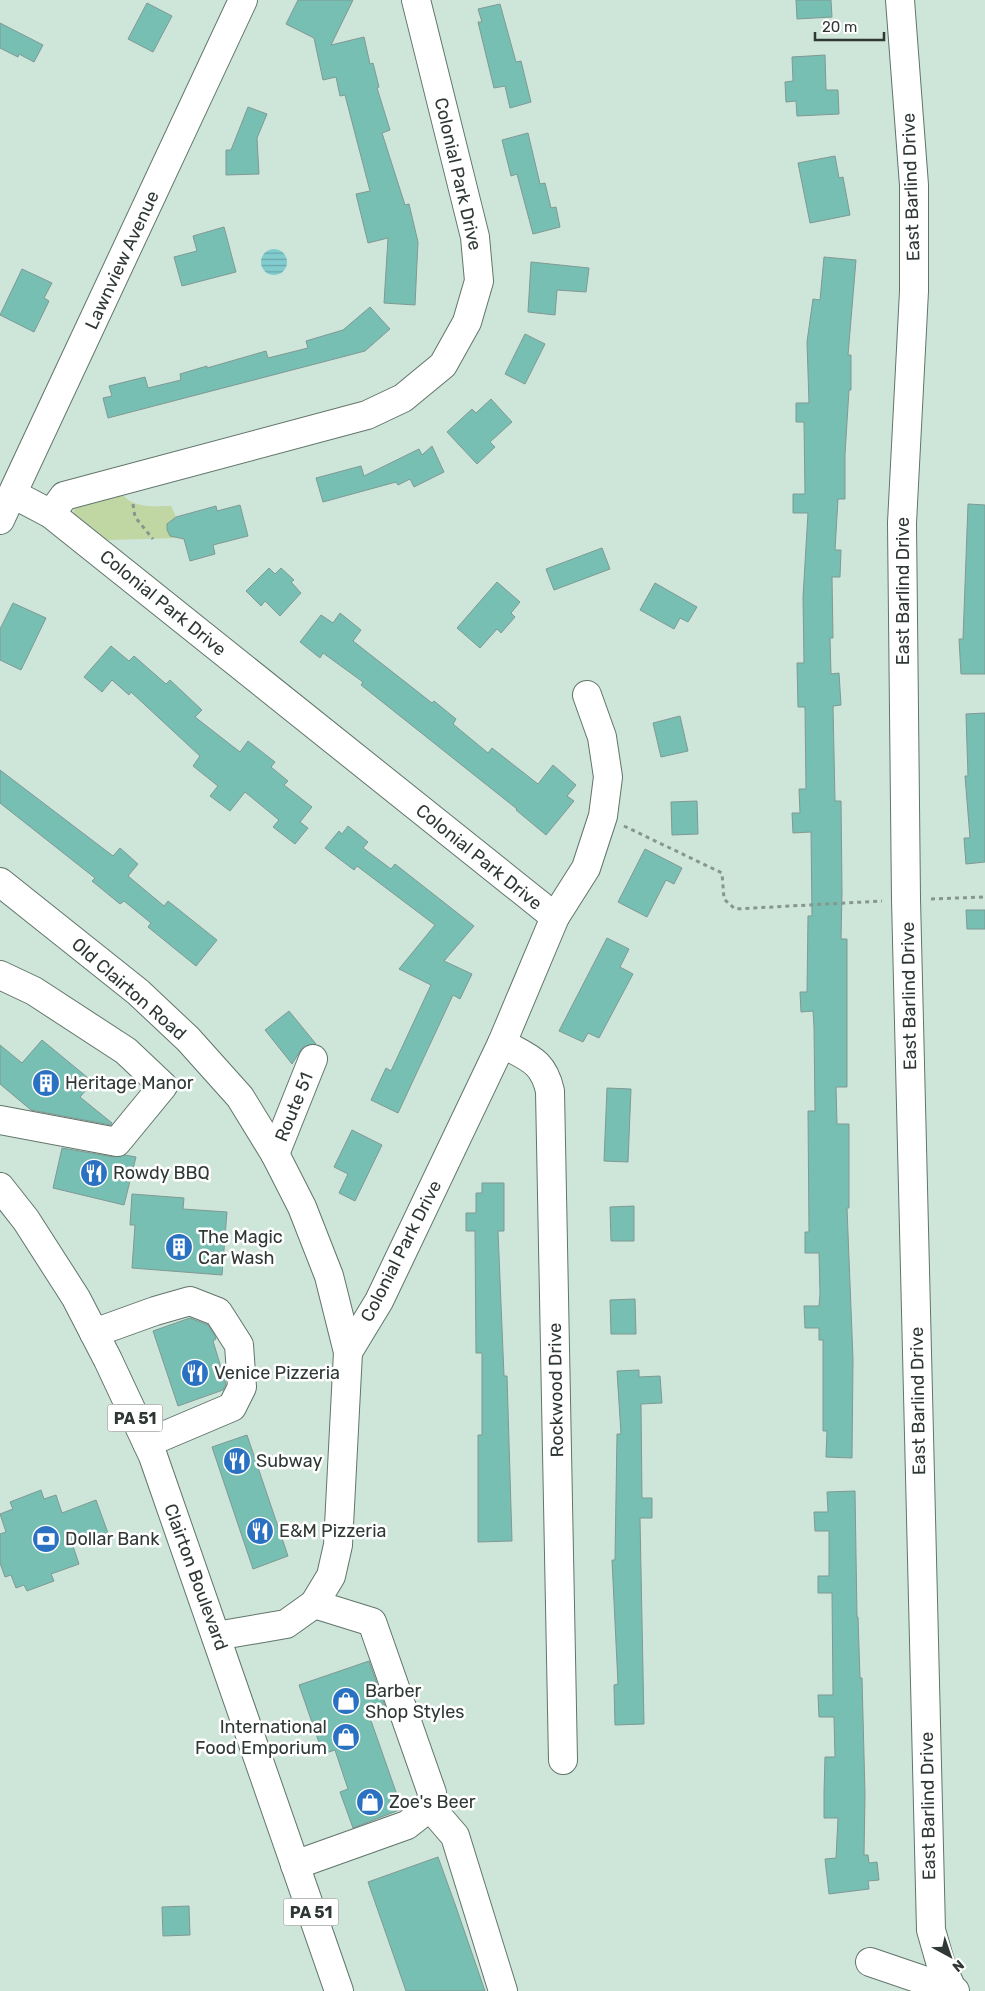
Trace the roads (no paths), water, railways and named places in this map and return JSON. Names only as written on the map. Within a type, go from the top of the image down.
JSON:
[{"type":"main road","name":"Lawnview Avenue","points":[[0,520],[243,0]]},
{"type":"main road","name":"Colonial Park Drive","points":[[50,514],[64,496],[367,415],[403,398],[443,365],[467,322],[479,281],[476,237],[416,0]]},
{"type":"main road","name":"East Barlind Drive","points":[[900,0],[914,185],[914,292],[902,523],[906,899],[931,1930],[941,1965],[953,1990]]},
{"type":"main road","name":"Colonial Park Drive","points":[[13,494],[50,514],[555,917],[502,1043],[379,1301],[348,1352]]},
{"type":"main road","points":[[555,917],[586,868],[603,816],[608,777],[602,737],[587,695]]},
{"type":"main road","name":"Old Clairton Road","points":[[0,882],[138,992],[188,1039],[240,1097],[275,1154],[302,1207],[329,1276],[348,1352],[338,1545],[331,1576],[314,1604],[286,1624],[216,1636]]},
{"type":"main road","points":[[0,974],[34,991],[126,1051],[163,1086],[117,1142],[0,1120]]},
{"type":"main road","name":"Rockwood Drive","points":[[502,1043],[535,1061],[546,1073],[550,1091],[563,1760]]},
{"type":"main road","name":"Route 51","points":[[275,1154],[313,1060]]},
{"type":"main road","name":"Clairton Boulevard","points":[[0,1187],[26,1220],[76,1298],[147,1443],[216,1636],[338,1991]]},
{"type":"main road","points":[[94,1334],[155,1311],[190,1301],[218,1312],[239,1345],[242,1387],[232,1408],[147,1443]]},
{"type":"main road","points":[[295,1864],[407,1825],[430,1806],[432,1793],[372,1622],[314,1604]]},
{"type":"main road","points":[[430,1806],[455,1836],[503,1991]]},
{"type":"main road","points":[[870,1962],[953,1990]]},
{"type":"water","points":[[274,249],[283,253],[287,262],[283,271],[274,275],[265,271],[261,262],[265,253]]},
{"type":"place","name":"Heritage Manor","points":[[46,1083]]},
{"type":"place","name":"Rowdy BBQ","points":[[94,1173]]},
{"type":"place","name":"The Magic Car Wash","points":[[179,1247]]},
{"type":"place","name":"Venice Pizzeria","points":[[195,1373]]},
{"type":"place","name":"Subway","points":[[237,1461]]},
{"type":"place","name":"E&M Pizzeria","points":[[260,1531]]},
{"type":"place","name":"Dollar Bank","points":[[46,1539]]},
{"type":"place","name":"Barber Shop Styles","points":[[346,1701]]},
{"type":"place","name":"International Food Emporium","points":[[346,1737]]},
{"type":"place","name":"Zoe's Beer","points":[[370,1802]]}]
